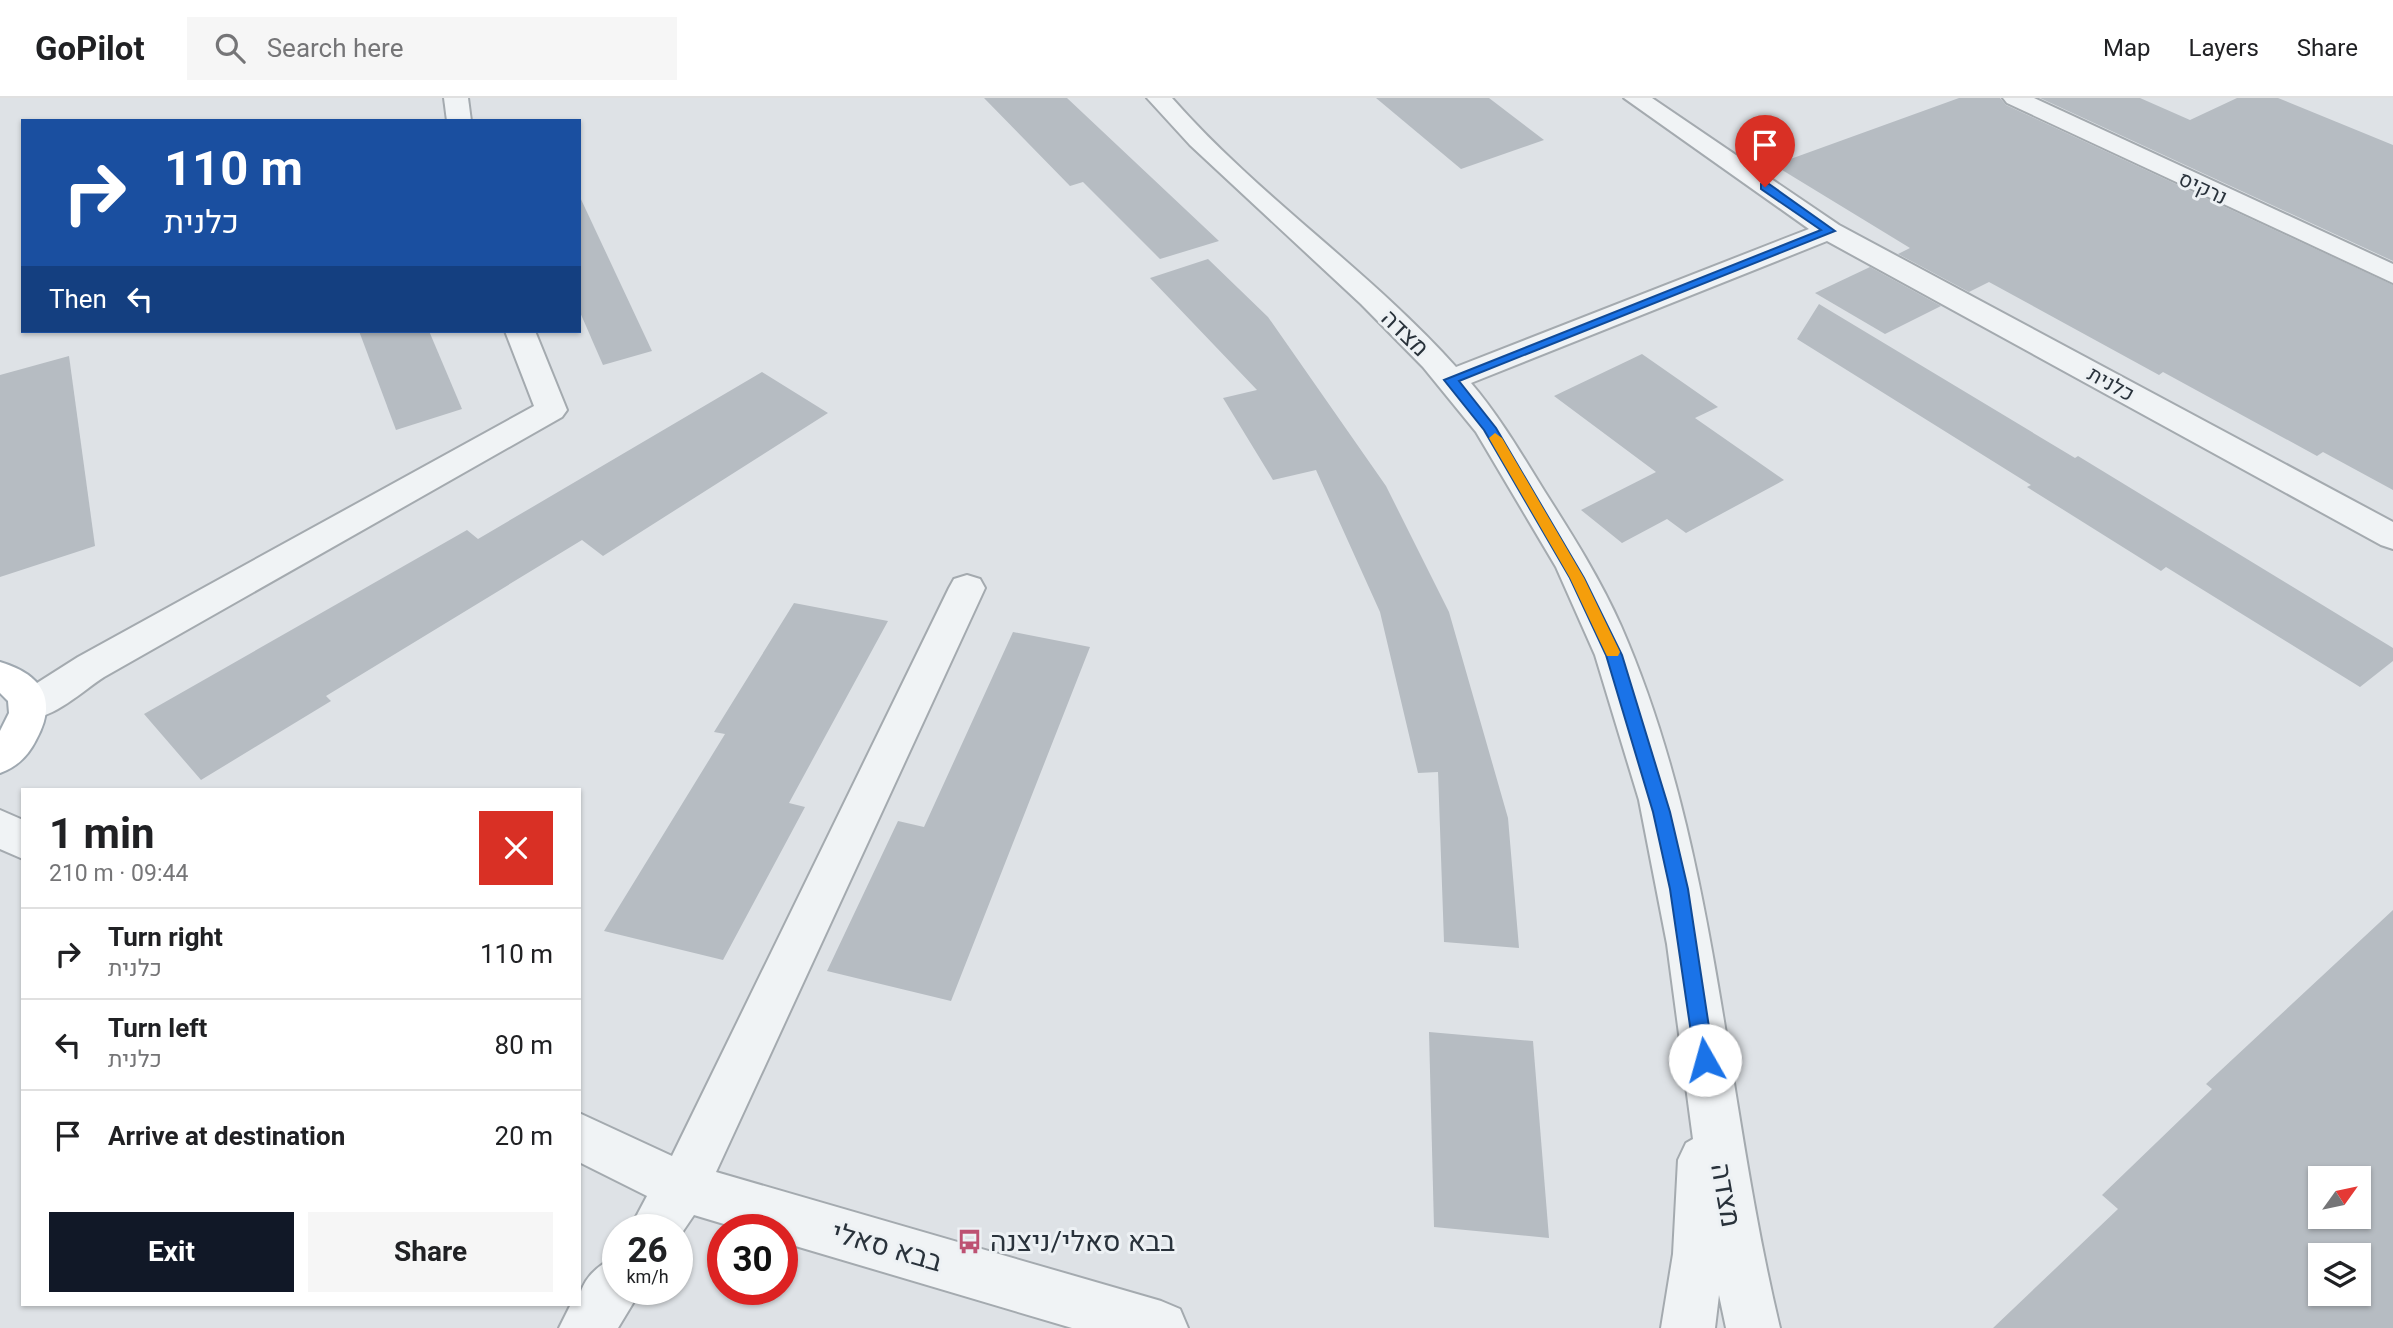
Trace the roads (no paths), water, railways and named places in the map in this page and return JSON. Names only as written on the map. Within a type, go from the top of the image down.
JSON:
[{"type":"main road","points":[[0,676],[17,683],[27,695],[29,707],[23,730],[0,757]]},
{"type":"street","points":[[456,98],[459,119]]},
{"type":"street","name":"מצדה","points":[[1158,98],[1202,143],[1413,340],[1451,380],[1489,428],[1577,578],[1614,655],[1662,812],[1679,889],[1726,1200],[1754,1328]]},
{"type":"street","name":"כלנית","points":[[1636,98],[1829,231],[2393,537]]},
{"type":"street","name":"נרקיס","points":[[2015,98],[2393,275]]},
{"type":"street","points":[[1451,380],[1829,231]]},
{"type":"street","points":[[29,707],[92,667],[551,410],[521,333]]},
{"type":"street","points":[[665,1214],[683,1187],[967,587]]},
{"type":"street","points":[[0,827],[21,841]]},
{"type":"street","name":"מצדה","points":[[1688,1328],[1699,1241],[1705,1060]]},
{"type":"street","name":"בבא סאלי","points":[[581,1138],[683,1187],[1161,1328]]},
{"type":"street","points":[[586,1328],[602,1305]]},
{"type":"place","name":"בבא סאלי/ניצנה","points":[[970,1241]]}]
